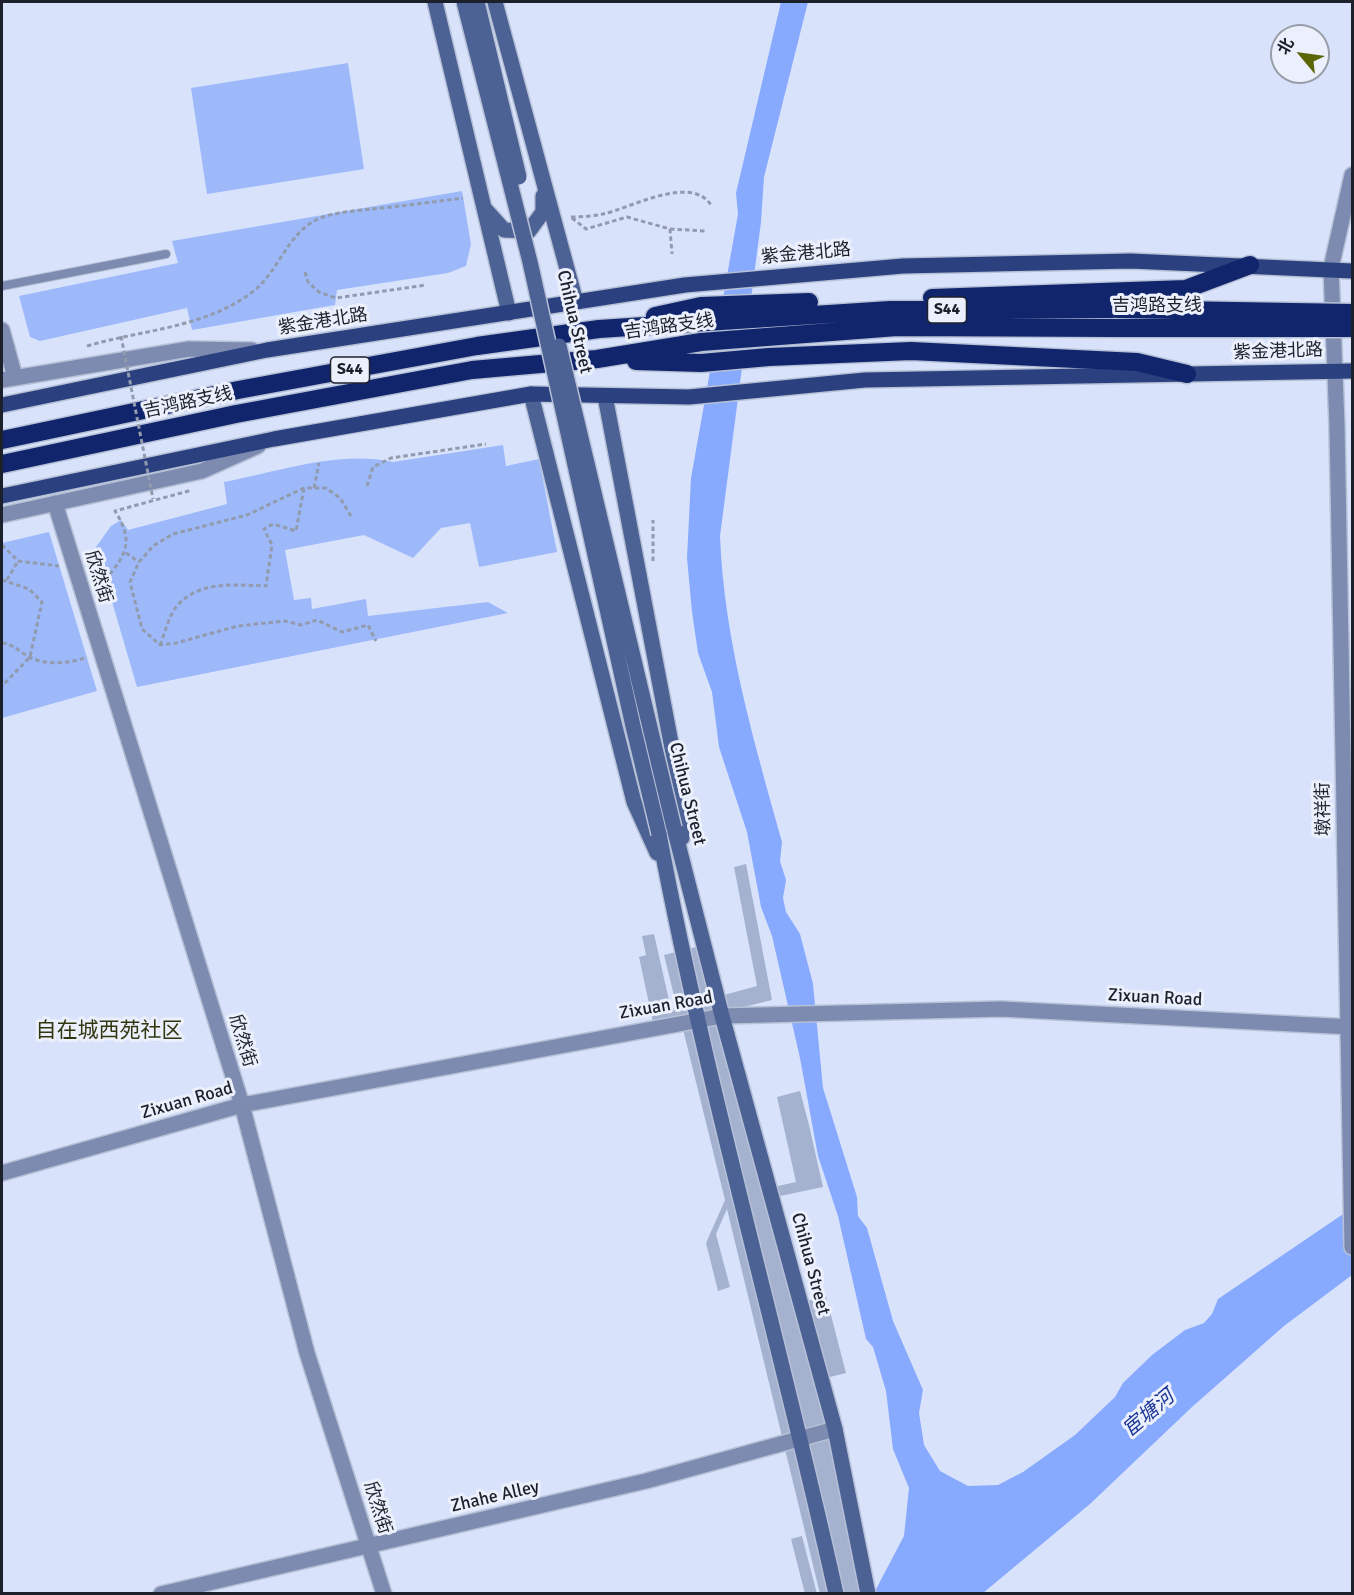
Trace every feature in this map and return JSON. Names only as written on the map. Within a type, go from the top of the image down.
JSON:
[{"type":"highway","points":[[776,309],[1186,289],[1250,266]]},
{"type":"highway","name":"吉鸿路支线","points":[[2,440],[238,390],[477,346],[702,314],[776,309],[1117,309],[1353,314]]},
{"type":"highway","name":"吉鸿路支线","points":[[2,464],[236,414],[472,370],[597,359],[701,342],[897,327],[1353,328]]},
{"type":"highway","points":[[597,359],[701,363],[769,357],[910,351],[1137,362],[1187,375]]},
{"type":"main road","points":[[435,2],[509,313]]},
{"type":"main road","name":"Chihua Street","points":[[464,2],[530,262],[633,726],[660,834],[698,1021],[802,1439],[836,1593]]},
{"type":"main road","name":"Chihua Street","points":[[477,2],[674,828],[722,1016],[835,1430],[868,1593]]},
{"type":"main road","points":[[495,2],[543,187],[576,302]]},
{"type":"main road","points":[[484,208],[504,230],[529,231],[543,212],[543,187]]},
{"type":"main road","name":"紫金港北路","points":[[2,405],[267,350],[703,283],[903,266],[1131,261],[1331,268],[1353,271]]},
{"type":"main road","name":"紫金港北路","points":[[2,496],[274,439],[531,393],[688,397],[865,380],[1353,371]]},
{"type":"main road","points":[[531,393],[634,802],[668,878]]},
{"type":"main road","points":[[605,396],[675,764],[685,871]]},
{"type":"street","name":"墩祥街","points":[[1353,175],[1331,268],[1350,1027],[1353,1247]]},
{"type":"street","points":[[1335,370],[1353,314]]},
{"type":"street","points":[[2,330],[8,378]]},
{"type":"street","name":"紫金港北路","points":[[8,378],[189,349],[267,350]]},
{"type":"street","name":"紫金港北路","points":[[2,515],[202,471],[274,439]]},
{"type":"street","name":"欣然街","points":[[55,503],[242,1105],[307,1353],[384,1593]]},
{"type":"street","name":"Zixuan Road","points":[[2,1173],[242,1105],[722,1016],[1001,1009],[1350,1027]]},
{"type":"street","name":"Zhahe Alley","points":[[161,1593],[369,1547],[646,1481],[835,1430]]},
{"type":"lane","points":[[2,286],[166,254]]},
{"type":"path","points":[[706,231],[670,229],[627,217],[586,229],[571,217],[603,214],[672,193],[690,192],[706,197],[711,205]]},
{"type":"path","points":[[87,346],[121,336],[176,327],[251,293],[268,277],[295,237],[317,219],[347,212],[463,198]]},
{"type":"path","points":[[670,229],[672,254]]},
{"type":"path","points":[[305,272],[308,282],[319,292],[336,298],[426,285]]},
{"type":"path","points":[[121,336],[153,500]]},
{"type":"path","points":[[367,486],[374,468],[391,458],[486,444]]},
{"type":"path","points":[[314,488],[319,463]]},
{"type":"path","points":[[160,645],[176,607],[189,595],[218,585],[266,586],[272,545],[264,529],[273,524],[296,531],[304,488]]},
{"type":"path","points":[[351,516],[340,498],[326,488],[304,488],[247,515],[173,534],[153,546],[139,562],[130,582],[141,629],[160,645],[176,643],[238,626],[285,621],[301,625],[317,620],[342,632],[368,625],[376,641]]},
{"type":"path","points":[[105,580],[125,552],[127,530],[115,511],[194,490]]},
{"type":"path","points":[[2,545],[18,561],[60,566]]},
{"type":"path","points":[[125,552],[139,562]]},
{"type":"path","points":[[7,580],[18,561]]},
{"type":"path","points":[[2,580],[29,590],[42,602],[30,657],[2,686]]},
{"type":"path","points":[[2,643],[10,644],[30,657],[53,662],[74,663],[87,657]]},
{"type":"shaded area","points":[[348,63],[364,169],[207,194],[191,88]]},
{"type":"shaded area","points":[[462,191],[471,244],[466,266],[448,273],[337,290],[335,305],[192,330],[187,308],[40,341],[30,337],[19,296],[178,263],[172,241]]},
{"type":"shaded area","points":[[503,445],[506,466],[539,459],[557,552],[479,567],[470,523],[441,528],[413,558],[364,535],[285,550],[294,600],[311,598],[312,609],[366,599],[368,616],[488,602],[508,613],[137,687],[96,547],[111,526],[121,520],[128,530],[227,504],[224,482],[287,468],[330,460],[372,459],[393,462]]},
{"type":"shaded area","points":[[49,532],[97,691],[2,718],[2,543]]},
{"type":"water","name":"宦塘河","points":[[781,2],[808,2],[764,177],[761,222],[720,536],[723,575],[727,614],[742,690],[782,842],[780,861],[786,880],[783,898],[786,912],[800,934],[813,984],[823,1088],[857,1197],[858,1216],[867,1228],[893,1321],[923,1390],[919,1413],[924,1445],[940,1471],[968,1486],[998,1485],[1023,1472],[1075,1435],[1115,1397],[1123,1383],[1152,1355],[1185,1330],[1204,1323],[1212,1314],[1218,1299],[1352,1208],[1352,1275],[1284,1326],[1192,1407],[1090,1504],[983,1593],[874,1593],[904,1536],[909,1488],[893,1449],[886,1391],[873,1347],[866,1339],[838,1216],[818,1156],[800,1058],[772,936],[761,907],[747,832],[719,747],[712,692],[698,653],[692,612],[687,558],[691,478],[738,214],[736,193]]},
{"type":"building","points":[[746,864],[772,1000],[728,1011],[769,1188],[796,1182],[777,1097],[800,1091],[809,1125],[823,1187],[771,1198],[797,1304],[826,1296],[846,1373],[818,1380],[870,1594],[820,1594],[727,1209],[716,1234],[730,1287],[718,1291],[706,1243],[725,1200],[681,1021],[654,1027],[639,957],[646,955],[642,936],[654,934],[671,1009],[677,1008],[664,955],[712,943],[724,995],[757,986],[734,867]]},
{"type":"building","points":[[802,1536],[817,1594],[805,1594],[791,1539]]},
{"type":"district","name":"自在城西苑社区","points":[[109,1031]]}]
